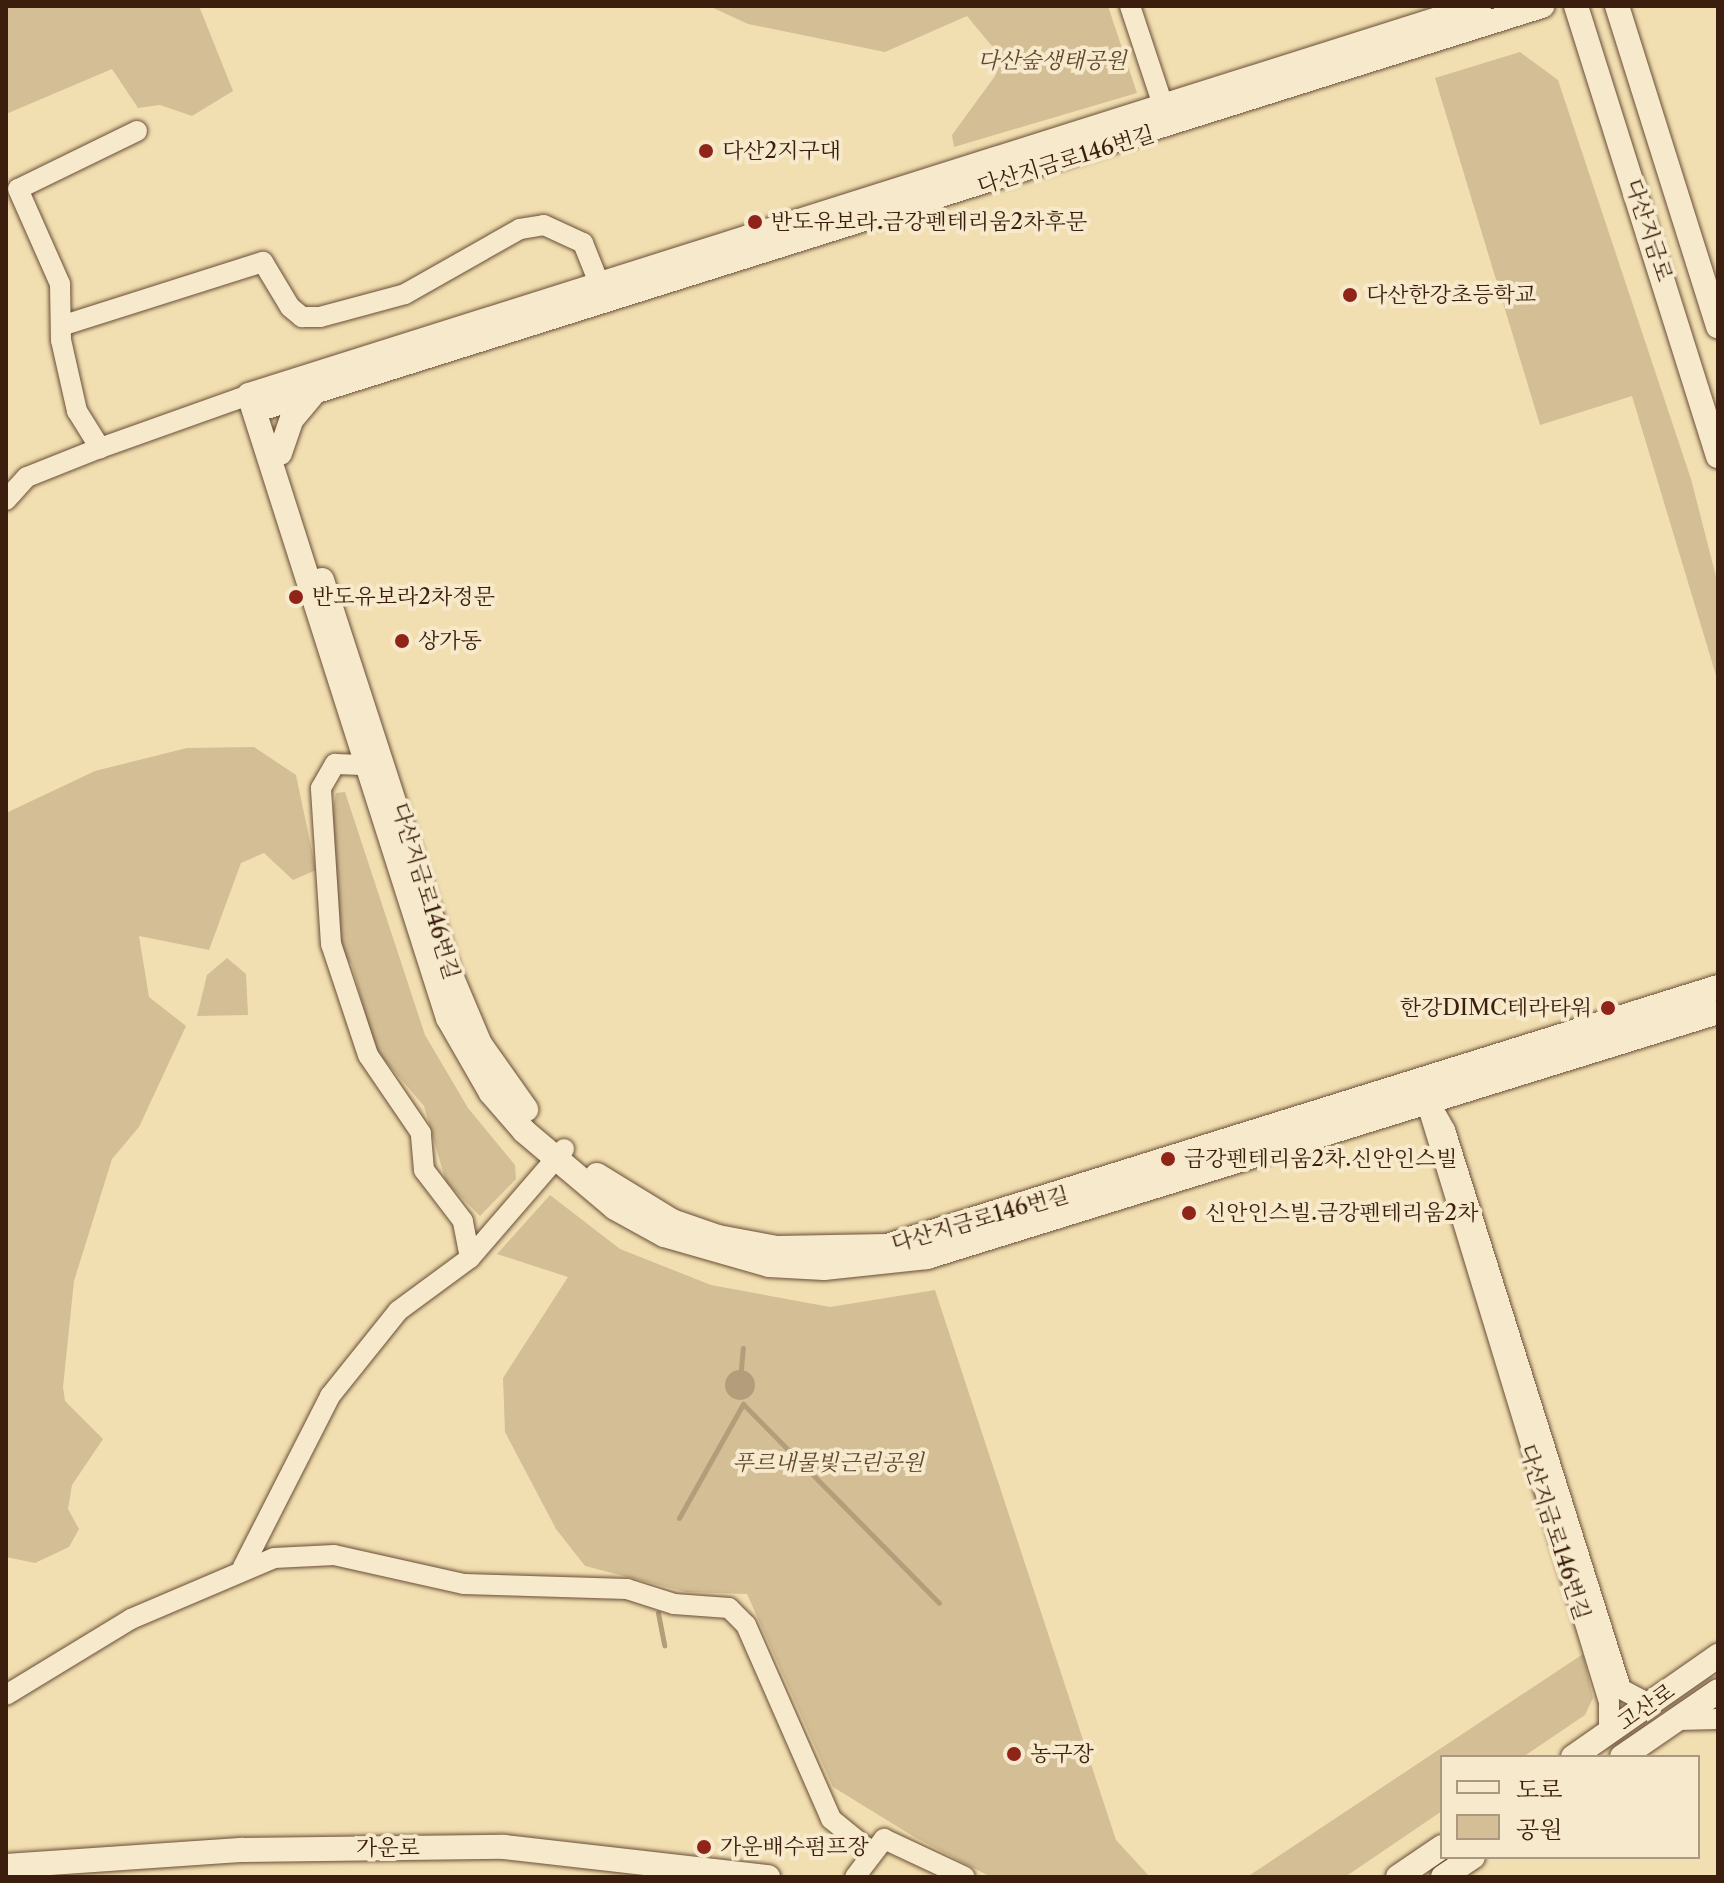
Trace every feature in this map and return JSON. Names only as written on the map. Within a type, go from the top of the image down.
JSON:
[{"type":"street","points":[[1130,6],[1167,117]]},
{"type":"street","name":"다산지금로146번길","points":[[6,500],[27,477],[109,444],[604,295],[1167,117],[1542,6]]},
{"type":"street","name":"다산지금로","points":[[1576,6],[1718,456]]},
{"type":"street","name":"다산지금로","points":[[1617,6],[1718,326]]},
{"type":"street","name":"다산지금로146번길","points":[[1167,117],[1421,16],[1467,7]]},
{"type":"street","points":[[109,444],[77,411],[61,326],[51,248],[18,189],[137,131]]},
{"type":"street","points":[[61,326],[263,262],[290,307],[302,317],[320,317],[405,294],[520,229],[544,225],[583,243],[604,295]]},
{"type":"street","name":"다산지금로146번길","points":[[258,401],[311,396],[604,295]]},
{"type":"street","points":[[280,453],[292,419],[311,396]]},
{"type":"street","name":"다산지금로146번길","points":[[258,401],[280,453],[465,1011],[505,1084],[559,1155]]},
{"type":"street","name":"다산지금로146번길","points":[[258,401],[363,765],[448,1018],[491,1093],[615,1208],[712,1252],[769,1265],[876,1265],[1002,1238],[1718,987]]},
{"type":"street","points":[[363,765],[335,764],[321,788],[331,944],[368,1055],[421,1133],[424,1170],[463,1221],[470,1258]]},
{"type":"street","name":"다산지금로146번길","points":[[1423,1092],[1718,1012]]},
{"type":"street","name":"다산지금로146번길","points":[[1423,1092],[1445,1130],[1621,1689],[1649,1704]]},
{"type":"street","name":"다산지금로146번길","points":[[1423,1092],[1431,1135],[1609,1702],[1609,1732]]},
{"type":"street","points":[[243,1567],[330,1396],[398,1311],[470,1258],[559,1155]]},
{"type":"street","points":[[6,1695],[89,1641],[243,1567],[334,1555],[464,1584],[579,1583],[729,1608],[746,1625],[831,1819],[869,1850]]},
{"type":"street","name":"고산로","points":[[1576,1755],[1718,1656]]},
{"type":"street","name":"고산로","points":[[1625,1755],[1718,1691]]},
{"type":"street","points":[[1677,1720],[1718,1719]]},
{"type":"street","points":[[855,1877],[869,1850],[884,1839],[965,1877]]},
{"type":"street","name":"가운로","points":[[6,1866],[243,1850],[504,1847],[768,1877]]},
{"type":"street","points":[[1398,1877],[1440,1848]]},
{"type":"street","points":[[1443,1877],[1470,1859]]},
{"type":"green space","points":[[6,6],[199,6],[233,91],[192,116],[160,105],[138,108],[112,69],[6,114]]},
{"type":"green space","name":"다산숲생태공원","points":[[709,6],[1108,6],[1137,93],[954,147],[952,135],[995,76],[996,51],[967,16],[885,52],[748,24]]},
{"type":"green space","points":[[1520,52],[1558,80],[1691,479],[1718,584],[1718,682],[1632,396],[1540,425],[1435,78]]},
{"type":"green space","points":[[254,747],[296,775],[316,870],[293,880],[264,853],[241,863],[209,950],[139,936],[149,997],[186,1026],[139,1127],[112,1159],[74,1281],[63,1387],[65,1401],[103,1439],[72,1485],[68,1509],[79,1529],[69,1547],[35,1563],[6,1557],[6,813],[95,771],[187,748]]},
{"type":"green space","points":[[345,792],[425,1035],[468,1108],[515,1165],[516,1179],[480,1216],[446,1182],[424,1106],[375,1049],[352,965],[336,944],[332,815],[336,793]]},
{"type":"green space","points":[[227,958],[246,974],[248,1015],[197,1016],[207,975]]},
{"type":"green space","name":"푸르내물빛근린공원","points":[[550,1195],[620,1249],[711,1285],[830,1307],[935,1290],[1116,1840],[1150,1877],[991,1877],[916,1838],[833,1787],[747,1594],[686,1592],[585,1566],[556,1529],[505,1432],[503,1378],[568,1277],[497,1254]]},
{"type":"green space","points":[[1583,1654],[1593,1698],[1585,1715],[1526,1755],[1440,1755],[1440,1812],[1345,1877],[1247,1877]]},
{"type":"shaded area","points":[[740,1370],[746,1371],[754,1379],[754,1391],[746,1399],[740,1400],[734,1399],[726,1391],[725,1385],[726,1379],[734,1371]]},
{"type":"waterway","points":[[741,1369],[743,1348]]},
{"type":"waterway","points":[[679,1518],[743,1404],[939,1603]]},
{"type":"waterway","points":[[658,1613],[664,1645]]},
{"type":"place","name":"다산2지구대","points":[[706,151]]},
{"type":"place","name":"반도유보라.금강펜테리움2차후문","points":[[755,222]]},
{"type":"place","name":"다산한강초등학교","points":[[1350,295]]},
{"type":"place","name":"반도유보라2차정문","points":[[296,597]]},
{"type":"place","name":"상가동","points":[[402,641]]},
{"type":"place","name":"한강DIMC테라타워","points":[[1608,1008]]},
{"type":"place","name":"금강펜테리움2차.신안인스빌","points":[[1168,1159]]},
{"type":"place","name":"신안인스빌.금강펜테리움2차","points":[[1189,1213]]},
{"type":"place","name":"농구장","points":[[1014,1754]]},
{"type":"place","name":"가운배수펌프장","points":[[704,1847]]}]
